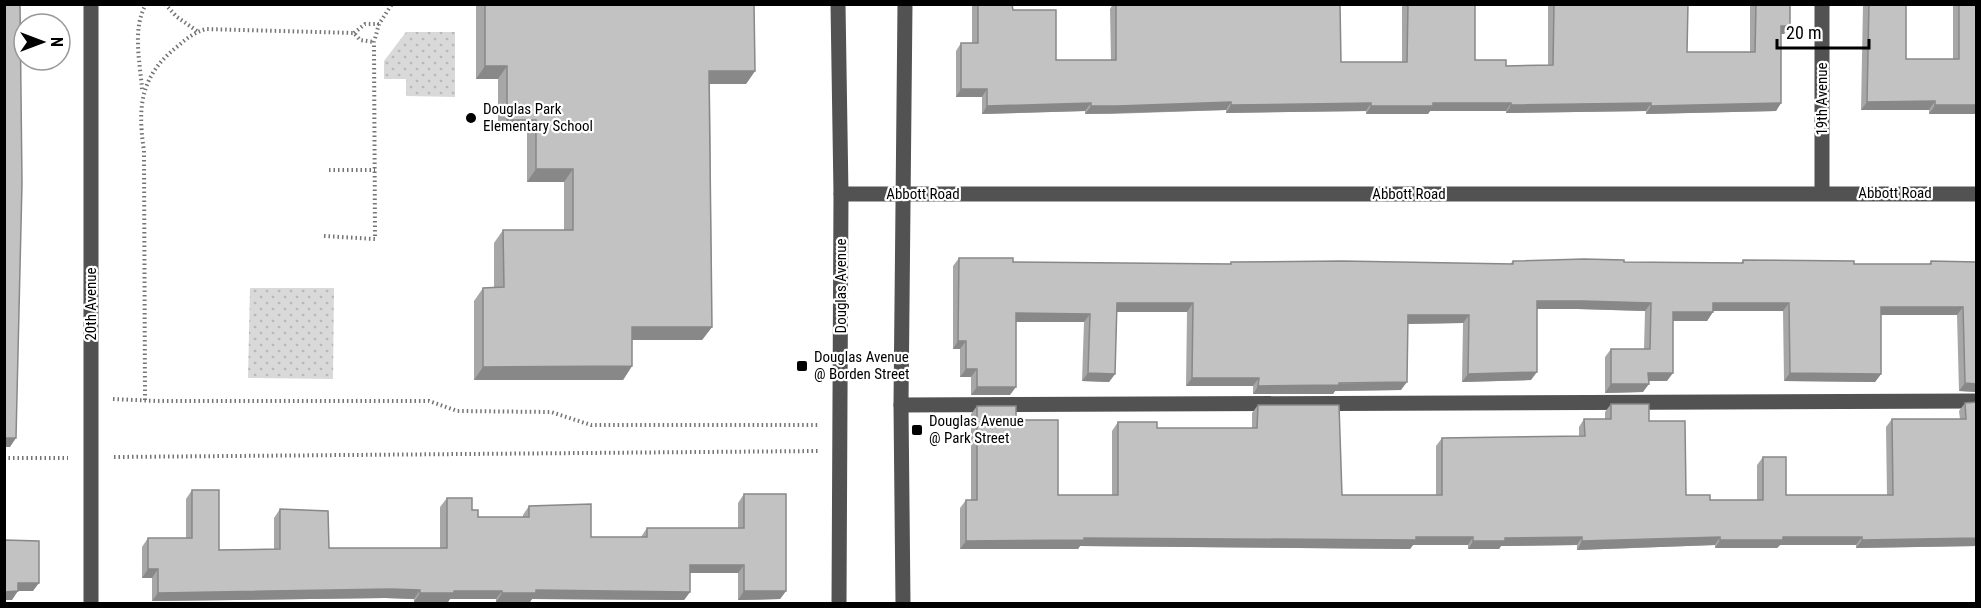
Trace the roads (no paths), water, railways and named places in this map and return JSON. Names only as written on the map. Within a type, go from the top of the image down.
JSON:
[{"type":"street","name":"20th Avenue","points":[[91,4],[91,603]]},
{"type":"street","name":"Douglas Avenue","points":[[838,4],[842,194],[839,603]]},
{"type":"street","points":[[903,603],[901,405],[905,4]]},
{"type":"street","name":"19th Avenue","points":[[1822,4],[1822,193]]},
{"type":"street","name":"Abbott Road","points":[[842,194],[1977,194]]},
{"type":"street","points":[[901,405],[1977,401]]},
{"type":"place","name":"Douglas Park Elementary School","points":[[471,118]]},
{"type":"place","name":"Douglas Avenue @ Borden Street","points":[[802,366]]},
{"type":"place","name":"Douglas Avenue @ Park Street","points":[[917,430]]}]
